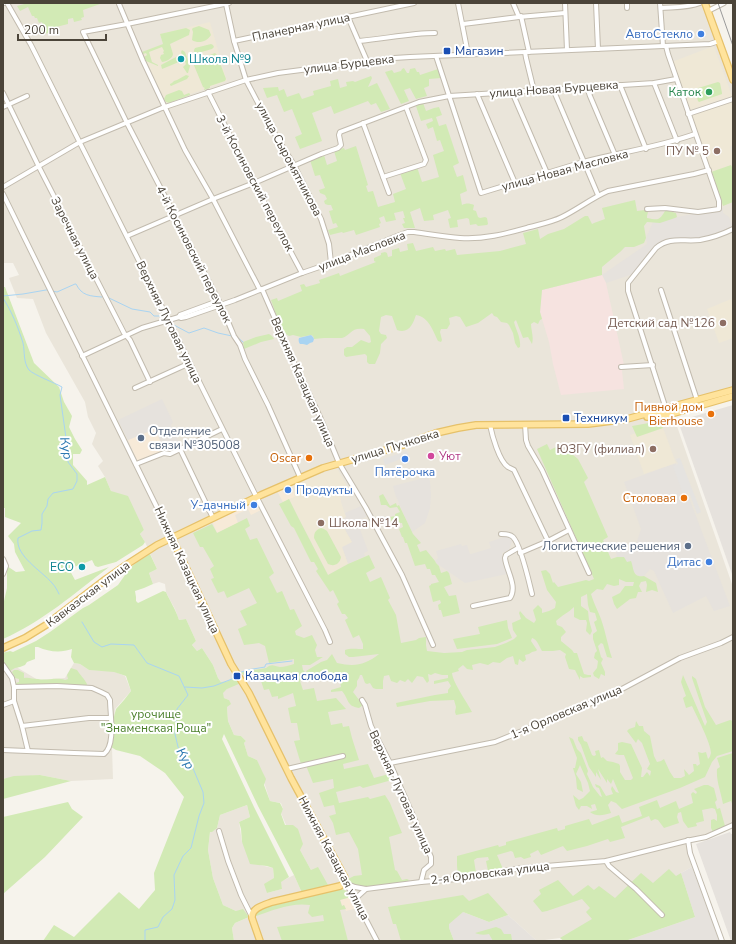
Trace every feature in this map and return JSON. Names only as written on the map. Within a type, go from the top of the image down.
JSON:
[{"type":"main road","points":[[705,3],[733,80]]},
{"type":"main road","name":"улица Пучковка","points":[[172,538],[300,477],[323,468],[445,431],[470,426],[588,424],[633,418],[664,411],[733,390]]},
{"type":"main road","points":[[714,395],[716,401]]},
{"type":"main road","name":"улица Пучковка","points":[[664,411],[671,414],[733,396]]},
{"type":"main road","name":"Кавказская улица","points":[[3,648],[25,638],[46,625],[126,565],[157,545],[172,538]]},
{"type":"main road","name":"Нижняя Казацкая улица","points":[[172,538],[231,664],[250,693],[287,769],[343,872],[345,883]]},
{"type":"main road","points":[[260,941],[251,915],[255,910],[272,902],[340,886],[345,883]]},
{"type":"street","name":"Верхняя Луговая улица","points":[[7,3],[31,45],[256,498],[330,642]]},
{"type":"street","points":[[128,24],[227,3]]},
{"type":"street","name":"улица Сыромятникова","points":[[227,3],[234,41],[246,80],[269,124],[294,165],[321,219],[329,244],[331,263]]},
{"type":"street","name":"Планерная улица","points":[[234,41],[414,3]]},
{"type":"street","points":[[458,3],[468,54]]},
{"type":"street","points":[[513,3],[520,17],[527,52],[526,58],[534,91]]},
{"type":"street","points":[[565,3],[567,50]]},
{"type":"street","points":[[596,3],[598,49]]},
{"type":"street","points":[[647,210],[665,208],[698,212],[719,210],[719,202],[709,170],[664,46],[660,5],[682,6],[700,3]]},
{"type":"street","points":[[708,11],[724,3]]},
{"type":"street","name":"Верхняя Казацкая улица","points":[[119,4],[185,150],[213,199],[261,290],[339,463],[402,575],[433,645]]},
{"type":"street","points":[[462,24],[565,13]]},
{"type":"street","points":[[348,17],[367,61]]},
{"type":"street","name":"4-й Косиновский переулок","points":[[128,24],[83,32],[127,122],[221,305],[300,477]]},
{"type":"street","points":[[358,41],[435,33]]},
{"type":"street","name":"улица Бурцевка","points":[[3,187],[80,142],[127,122],[208,92],[246,80],[278,73],[394,58],[710,44],[719,41]]},
{"type":"street","points":[[436,56],[449,96]]},
{"type":"street","name":"улица Новая Бурцевка","points":[[294,165],[338,148],[341,145],[339,135],[340,132],[419,102],[431,99],[449,96],[654,83],[676,79]]},
{"type":"street","points":[[654,83],[677,140]]},
{"type":"street","points":[[620,85],[646,148]]},
{"type":"street","points":[[587,87],[615,155]]},
{"type":"street","points":[[553,89],[598,195]]},
{"type":"street","name":"3-й Косиновский переулок","points":[[208,92],[302,273]]},
{"type":"street","points":[[512,92],[547,173]]},
{"type":"street","name":"Заречная улица","points":[[3,93],[39,167],[124,333],[130,340],[150,382]]},
{"type":"street","points":[[477,94],[515,183]]},
{"type":"street","points":[[3,107],[27,96]]},
{"type":"street","name":"улица Новая Масловка","points":[[449,96],[481,193],[584,162],[646,148],[696,134]]},
{"type":"street","points":[[688,114],[733,99]]},
{"type":"street","points":[[383,177],[424,164],[426,160],[406,107]]},
{"type":"street","points":[[363,123],[389,193]]},
{"type":"street","points":[[127,236],[294,165]]},
{"type":"street","name":"улица Масловка","points":[[179,317],[186,317],[221,305],[408,232],[461,238],[494,236],[562,217],[608,190],[709,170]]},
{"type":"street","name":"Нижняя Казацкая улица","points":[[3,194],[172,538]]},
{"type":"street","points":[[664,411],[653,365],[628,291],[627,286],[629,280],[661,244],[674,240],[705,239],[733,230]]},
{"type":"street","points":[[661,290],[697,400]]},
{"type":"street","name":"улица Масловка","points":[[82,356],[142,328],[169,321],[179,317],[180,315],[218,301]]},
{"type":"street","points":[[135,388],[190,363]]},
{"type":"street","points":[[621,366],[653,365]]},
{"type":"street","points":[[525,424],[528,446],[542,470],[588,573]]},
{"type":"street","points":[[490,425],[497,448],[504,463],[514,470],[548,541]]},
{"type":"street","points":[[136,464],[164,453],[170,454],[222,428]]},
{"type":"street","points":[[180,449],[213,518]]},
{"type":"street","points":[[520,553],[569,530]]},
{"type":"street","points":[[501,534],[512,536],[520,553],[532,594]]},
{"type":"street","points":[[473,606],[512,597],[512,583],[505,558],[506,555],[518,548]]},
{"type":"street","points":[[3,559],[6,566],[3,574]]},
{"type":"street","name":"1-я Орловская улица","points":[[390,763],[495,742],[607,696],[680,658],[721,643],[733,636]]},
{"type":"street","points":[[3,665],[12,678],[14,687],[14,701],[28,751]]},
{"type":"street","points":[[3,750],[104,754],[109,747],[112,736],[110,700],[107,695],[101,692],[92,688],[57,686],[14,687]]},
{"type":"street","name":"Верхняя Луговая улица","points":[[362,700],[371,726],[390,763],[431,857],[431,864],[424,870],[421,882]]},
{"type":"street","points":[[3,705],[14,701]]},
{"type":"street","points":[[22,726],[89,718],[110,718]]},
{"type":"street","points":[[287,769],[343,756]]},
{"type":"street","name":"2-я Орловская улица","points":[[345,883],[366,889],[457,879],[522,868],[606,861],[688,840],[706,837],[733,825]]},
{"type":"street","points":[[219,832],[241,896],[251,915]]},
{"type":"street","points":[[688,840],[690,853],[722,941]]},
{"type":"street","points":[[606,861],[609,866],[636,888],[662,915]]},
{"type":"street","name":"Нижняя Казацкая улица","points":[[345,883],[356,899],[377,941]]},
{"type":"street","points":[[356,899],[366,889]]},
{"type":"shaded area","points":[[3,3],[705,3],[733,80],[733,390],[671,409],[733,587],[733,825],[706,837],[686,841],[692,867],[681,873],[695,917],[625,941],[564,941],[560,938],[537,941],[508,915],[464,912],[449,928],[454,941],[234,941],[232,928],[235,923],[249,917],[223,905],[213,878],[208,850],[210,832],[217,828],[220,815],[247,805],[250,817],[239,822],[242,842],[260,865],[273,868],[274,878],[267,893],[282,889],[280,882],[294,875],[302,893],[328,885],[311,870],[286,825],[281,813],[283,809],[281,803],[270,801],[257,760],[248,756],[244,743],[246,741],[241,736],[234,735],[228,721],[227,707],[229,700],[224,698],[222,693],[227,689],[218,678],[213,665],[202,648],[197,651],[192,645],[196,641],[186,619],[179,620],[166,592],[165,584],[159,582],[153,584],[149,573],[157,569],[140,534],[144,530],[138,519],[111,491],[98,466],[103,461],[92,444],[96,433],[88,417],[85,402],[46,333],[33,299],[17,298],[9,278],[19,275],[13,263],[4,263],[3,261]]},
{"type":"shaded area","points":[[210,22],[227,81],[166,103],[142,52],[163,44],[160,34]]},
{"type":"shaded area","points":[[714,47],[715,49],[732,96],[689,110],[672,62]]},
{"type":"shaded area","name":"ПУ № 5","points":[[732,101],[733,145],[730,147],[733,156],[733,202],[722,206],[690,115]]},
{"type":"shaded area","points":[[723,208],[723,213],[729,217],[733,228],[710,237],[693,239],[677,238],[660,243],[633,274],[606,283],[602,275],[647,244],[646,238],[653,222]]},
{"type":"shaded area","points":[[602,275],[606,283],[624,365],[622,371],[624,389],[561,395],[549,342],[540,312],[542,290]]},
{"type":"shaded area","name":"Детский сад №126","points":[[731,299],[733,304],[733,338],[719,343],[707,309]]},
{"type":"shaded area","points":[[162,399],[173,422],[171,425],[180,445],[165,451],[155,429],[128,440],[118,420]]},
{"type":"shaded area","points":[[733,405],[733,577],[678,421]]},
{"type":"shaded area","name":"ЮЗГУ (филиал)","points":[[662,425],[676,463],[644,474],[630,435]]},
{"type":"shaded area","points":[[155,429],[165,451],[138,462],[128,440]]},
{"type":"shaded area","points":[[407,451],[409,456],[385,465],[383,459]]},
{"type":"shaded area","points":[[680,458],[701,512],[697,514],[689,492],[683,494],[673,466],[678,464],[676,459]]},
{"type":"shaded area","points":[[676,463],[730,606],[714,611],[706,596],[673,613],[654,571],[650,569],[644,576],[639,576],[632,570],[632,565],[627,563],[624,557],[617,557],[616,551],[629,550],[635,545],[641,529],[624,482]]},
{"type":"shaded area","name":"Школа №14","points":[[337,468],[347,486],[340,490],[341,502],[346,517],[340,521],[352,542],[342,547],[348,564],[328,575],[289,499],[295,497],[292,486]]},
{"type":"shaded area","points":[[428,477],[430,481],[431,495],[430,508],[425,523],[412,532],[395,494],[393,486]]},
{"type":"shaded area","points":[[290,485],[292,486],[295,497],[283,502],[277,491]]},
{"type":"shaded area","points":[[258,498],[263,509],[251,515],[248,509],[235,515],[238,523],[217,533],[212,521]]},
{"type":"shaded area","points":[[361,506],[367,516],[360,520],[358,524],[368,551],[364,553],[365,556],[348,564],[342,547],[352,542],[340,521],[346,517],[345,513]]},
{"type":"shaded area","points":[[510,535],[512,541],[509,550],[502,553],[507,574],[465,583],[435,561],[438,558],[436,551],[461,544],[462,546],[467,545],[471,554],[491,548],[489,542]]},
{"type":"shaded area","points":[[3,648],[18,668],[38,680],[65,678],[74,663],[80,664],[89,670],[113,671],[125,676],[131,691],[115,709],[112,748],[113,779],[71,781],[40,775],[3,779]]},
{"type":"shaded area","points":[[730,832],[733,834],[733,941],[731,941],[696,844]]},
{"type":"shaded area","points":[[692,867],[720,941],[625,941],[695,917],[681,873]]},
{"type":"shaded area","points":[[348,892],[358,907],[346,911],[344,905],[342,906],[339,895]]},
{"type":"shaded area","points":[[463,912],[489,922],[508,915],[537,941],[454,941],[449,924]]},
{"type":"green space","points":[[28,3],[103,3],[83,10],[84,17],[81,18],[82,20],[74,22],[73,18],[68,19],[68,24],[56,27],[56,30],[42,35],[40,29],[43,27],[42,22],[39,23],[37,18],[32,16],[28,7],[20,11],[17,6]]},
{"type":"green space","points":[[199,26],[209,30],[211,35],[205,41],[200,42],[192,40],[192,29]]},
{"type":"green space","points":[[186,28],[190,30],[189,35],[170,44],[173,54],[171,58],[162,62],[160,58],[161,55],[164,54],[164,51],[162,47],[149,52],[152,62],[158,66],[146,61],[144,57],[147,55],[146,53],[143,54],[142,52],[163,44],[160,34]]},
{"type":"green space","points":[[211,44],[214,47],[212,49],[198,53],[194,52],[195,48]]},
{"type":"green space","points":[[182,50],[185,52],[190,66],[188,73],[183,67],[186,64],[181,52]]},
{"type":"green space","points":[[215,53],[226,79],[225,81],[210,86],[210,88],[204,90],[205,88],[203,87],[193,63],[194,61]]},
{"type":"green space","points":[[176,57],[179,62],[162,69],[161,65]]},
{"type":"green space","points":[[404,68],[407,73],[409,73],[410,69],[415,68],[420,75],[438,69],[441,78],[429,79],[429,86],[424,88],[427,96],[416,99],[410,88],[404,90],[409,101],[401,104],[385,72],[392,70],[394,73],[401,71]]},
{"type":"green space","points":[[186,75],[189,76],[187,79],[171,86],[170,85],[174,81]]},
{"type":"green space","points":[[371,76],[372,78],[368,87],[377,83],[390,109],[381,112],[376,103],[371,105],[368,101],[334,114],[331,106],[312,113],[322,141],[300,149],[295,137],[302,134],[292,109],[284,112],[277,95],[267,98],[263,88],[278,87],[279,91],[284,89],[287,97],[299,93],[302,99],[314,95],[313,91],[331,86],[330,81],[338,79],[340,88],[347,86],[346,82],[355,82]]},
{"type":"green space","name":"Каток","points":[[718,82],[720,83],[722,94],[699,102],[698,101],[695,89]]},
{"type":"green space","points":[[179,90],[182,91],[184,95],[189,93],[190,95],[169,103],[166,102],[164,99],[166,95]]},
{"type":"green space","points":[[423,103],[426,111],[439,107],[442,115],[436,117],[439,126],[446,124],[459,163],[453,166],[457,177],[463,175],[467,191],[460,194],[462,205],[474,205],[473,210],[476,211],[478,217],[487,218],[488,224],[478,226],[476,224],[470,225],[469,219],[467,218],[457,220],[458,227],[450,228],[448,219],[451,218],[448,210],[433,215],[434,220],[424,221],[420,208],[410,212],[415,228],[404,228],[402,224],[405,223],[403,211],[394,213],[396,220],[386,222],[384,216],[379,218],[381,223],[379,224],[380,227],[356,235],[354,230],[330,235],[328,230],[338,227],[336,223],[333,224],[329,211],[333,210],[331,205],[325,204],[324,201],[327,199],[325,195],[320,193],[319,190],[325,188],[320,175],[315,176],[310,160],[324,155],[327,165],[337,161],[334,151],[344,148],[345,150],[356,146],[368,185],[366,186],[368,192],[373,191],[378,207],[395,202],[393,194],[406,189],[400,173],[417,167],[422,182],[439,177],[433,155],[444,151],[440,140],[437,141],[433,127],[428,129],[426,124],[433,121],[432,118],[421,121],[416,106]]},
{"type":"green space","points":[[731,165],[733,169],[733,202],[723,206],[711,172]]},
{"type":"green space","points":[[635,200],[637,211],[645,210],[648,212],[647,218],[658,219],[665,211],[676,213],[677,217],[660,223],[647,222],[644,226],[646,238],[644,243],[634,247],[625,247],[602,267],[602,275],[542,290],[540,312],[542,319],[538,324],[534,322],[531,324],[533,336],[532,344],[528,337],[523,338],[516,320],[514,322],[520,340],[520,347],[518,348],[509,325],[501,322],[492,313],[478,323],[466,327],[460,317],[456,316],[449,318],[450,324],[447,329],[441,329],[440,332],[441,342],[438,341],[427,321],[420,316],[416,315],[410,327],[405,331],[401,331],[397,330],[392,316],[386,315],[381,317],[379,331],[381,334],[386,335],[387,338],[381,344],[380,353],[375,364],[369,364],[365,354],[346,357],[344,355],[344,349],[347,347],[352,347],[361,340],[369,343],[371,342],[370,336],[364,329],[356,329],[342,338],[314,339],[311,335],[301,337],[293,335],[289,336],[280,325],[271,300],[277,298],[278,301],[302,291],[300,285],[304,284],[306,287],[320,283],[319,280],[339,273],[340,276],[376,262],[374,261],[374,258],[381,255],[381,253],[387,253],[388,257],[392,256],[392,250],[399,248],[400,252],[408,250],[407,244],[413,243],[416,251],[433,247],[435,251],[455,249],[457,255],[500,251],[526,244],[523,233],[538,229],[540,239],[548,234],[564,229],[585,216],[588,216],[592,224],[605,219],[602,208]]},
{"type":"green space","points":[[3,287],[5,287],[34,363],[59,387],[64,402],[72,416],[69,427],[82,450],[80,454],[73,454],[73,465],[87,481],[87,485],[105,477],[111,491],[128,496],[144,530],[140,534],[145,542],[143,545],[116,562],[98,567],[95,566],[92,560],[69,569],[75,580],[109,567],[45,616],[3,639],[3,599],[4,601],[7,588],[7,566],[16,572],[25,571],[15,552],[14,544],[8,536],[21,523],[5,517],[5,508],[3,508]]},
{"type":"green space","points":[[269,334],[274,339],[261,342],[244,349],[243,342]]},
{"type":"green space","points":[[660,421],[663,428],[637,437],[632,426]]},
{"type":"green space","points":[[547,444],[550,450],[558,446],[561,452],[567,450],[578,459],[588,478],[584,482],[608,537],[603,540],[611,559],[624,557],[627,562],[631,561],[635,574],[644,576],[656,583],[658,592],[652,590],[646,592],[646,581],[641,582],[639,586],[642,592],[638,592],[636,598],[630,599],[617,609],[612,597],[620,593],[625,586],[633,586],[634,582],[626,582],[619,579],[619,585],[614,586],[607,584],[603,590],[597,589],[591,594],[603,625],[612,658],[607,657],[603,644],[601,643],[598,646],[603,659],[601,663],[605,676],[601,674],[599,679],[594,676],[593,673],[597,668],[598,661],[594,658],[597,651],[593,639],[593,634],[597,631],[594,622],[597,620],[595,613],[590,612],[587,594],[581,597],[581,606],[588,611],[592,631],[590,635],[586,631],[586,620],[580,620],[574,617],[574,607],[556,621],[557,625],[562,627],[566,632],[561,637],[561,641],[574,653],[577,653],[584,674],[591,675],[591,677],[583,678],[580,676],[580,680],[575,670],[569,669],[565,657],[566,654],[560,650],[542,651],[537,641],[532,638],[531,641],[537,650],[525,655],[526,660],[523,662],[519,659],[518,665],[515,664],[513,656],[500,663],[493,662],[488,665],[480,663],[472,665],[473,670],[467,669],[463,665],[458,669],[459,671],[452,673],[457,687],[472,712],[456,715],[454,700],[430,701],[397,707],[396,703],[448,693],[451,686],[448,681],[434,684],[434,681],[448,678],[448,675],[435,673],[431,675],[428,674],[429,681],[427,683],[423,677],[417,676],[412,683],[408,679],[405,682],[400,680],[397,683],[391,681],[389,675],[384,676],[383,689],[376,689],[373,688],[370,683],[365,683],[362,675],[360,675],[357,681],[357,686],[353,692],[363,705],[359,708],[350,704],[342,691],[331,692],[331,690],[341,687],[340,680],[337,676],[329,673],[308,674],[306,671],[327,660],[332,654],[337,663],[355,665],[369,661],[379,654],[349,657],[345,654],[345,650],[347,649],[363,649],[363,644],[359,635],[353,638],[345,620],[348,618],[345,614],[342,614],[337,604],[339,602],[333,590],[330,592],[316,571],[318,569],[314,562],[311,562],[294,528],[291,526],[279,504],[289,499],[328,575],[369,555],[375,568],[366,573],[370,582],[381,577],[390,598],[388,600],[396,615],[401,643],[426,637],[427,651],[444,653],[495,647],[514,639],[517,636],[513,630],[512,623],[521,619],[519,613],[520,611],[526,618],[534,623],[536,620],[533,610],[538,605],[542,609],[542,613],[555,608],[556,602],[547,590],[541,571],[546,570],[550,574],[553,583],[554,582],[558,587],[594,579],[537,449]]},
{"type":"green space","points":[[383,494],[390,506],[396,503],[397,506],[399,505],[413,534],[421,543],[417,545],[420,552],[426,550],[439,566],[441,573],[447,571],[449,573],[452,584],[444,587],[449,596],[456,595],[460,613],[443,617],[438,605],[441,603],[440,600],[433,602],[429,586],[439,582],[435,575],[432,575],[430,569],[427,569],[425,564],[415,566],[407,543],[405,543],[399,529],[403,527],[402,523],[399,523],[398,521],[392,523],[390,517],[395,516],[395,514],[400,512],[397,507],[390,508],[386,505],[381,505],[379,496]]},
{"type":"green space","points":[[247,518],[250,526],[245,529],[250,540],[257,538],[274,573],[269,577],[277,593],[282,591],[290,610],[294,609],[302,626],[295,631],[296,635],[304,638],[312,635],[317,645],[315,650],[317,657],[323,657],[310,665],[302,665],[305,672],[304,677],[300,681],[303,690],[314,688],[317,701],[336,698],[346,709],[328,712],[331,725],[342,723],[343,727],[349,726],[359,760],[343,764],[344,769],[368,764],[374,778],[389,774],[392,780],[363,788],[360,786],[336,792],[339,803],[368,797],[370,799],[385,795],[390,803],[402,833],[389,837],[395,870],[402,880],[409,880],[407,882],[364,887],[353,886],[348,880],[354,876],[362,875],[358,849],[349,832],[336,835],[333,823],[329,816],[336,814],[334,805],[324,807],[319,793],[334,788],[333,779],[313,783],[305,763],[301,764],[294,741],[300,740],[297,723],[291,723],[288,708],[296,706],[293,693],[278,699],[278,696],[272,697],[269,689],[264,690],[259,675],[244,675],[241,673],[266,668],[271,665],[280,667],[294,664],[294,659],[269,663],[265,646],[259,643],[244,645],[238,629],[247,625],[240,611],[257,603],[249,588],[227,598],[224,591],[218,593],[211,579],[214,578],[210,569],[214,566],[203,547],[200,547],[193,533],[212,524],[217,533]]},
{"type":"green space","points":[[321,528],[327,531],[341,557],[336,564],[328,564],[314,538],[314,534]]},
{"type":"green space","name":"урочище \"Знаменская Роща\"","points":[[150,554],[157,569],[149,573],[153,584],[135,591],[136,601],[138,603],[163,591],[166,592],[179,620],[186,619],[196,641],[192,645],[197,651],[202,648],[213,665],[221,682],[232,679],[234,672],[241,683],[227,689],[223,693],[224,698],[229,700],[231,704],[227,707],[228,721],[234,735],[241,736],[246,741],[244,743],[248,756],[257,760],[266,779],[264,785],[270,801],[280,803],[283,809],[281,814],[285,825],[293,825],[298,829],[303,844],[300,850],[311,870],[318,867],[328,885],[302,893],[224,734],[222,739],[289,877],[281,882],[282,889],[267,893],[264,884],[274,878],[273,868],[250,864],[242,842],[239,822],[250,817],[247,805],[220,815],[217,828],[210,832],[208,850],[213,878],[223,905],[236,911],[243,909],[249,917],[235,923],[232,928],[234,941],[43,941],[54,925],[74,937],[119,892],[139,909],[155,890],[154,873],[184,797],[165,773],[140,756],[116,750],[111,747],[113,736],[112,724],[116,709],[131,691],[126,676],[114,672],[89,670],[80,664],[74,663],[71,657],[72,649],[55,651],[35,647],[35,659],[10,671],[3,661],[3,653],[10,651],[13,652],[36,641],[50,632],[118,585],[130,568]]},
{"type":"green space","points":[[507,620],[512,638],[497,644],[457,649],[453,639],[480,634],[478,627]]},
{"type":"green space","points":[[71,668],[77,670],[85,680],[87,684],[86,687],[17,686],[16,683],[19,682],[19,679],[15,678],[12,672],[14,670],[18,670],[24,673],[24,678],[65,680],[68,679],[67,675]]},
{"type":"green space","points":[[683,675],[705,726],[707,722],[692,676],[696,679],[705,707],[716,725],[730,720],[733,721],[733,751],[717,756],[712,762],[705,777],[680,788],[622,809],[616,803],[611,801],[608,805],[611,813],[597,815],[592,814],[590,812],[597,810],[595,804],[591,805],[592,809],[587,806],[581,806],[579,810],[576,806],[573,795],[579,800],[590,791],[580,765],[576,774],[581,782],[583,792],[577,789],[573,768],[575,768],[577,758],[569,737],[573,739],[577,749],[581,753],[588,771],[587,774],[593,787],[602,797],[599,788],[596,787],[595,784],[600,786],[606,796],[613,794],[611,789],[612,786],[616,792],[619,793],[613,779],[611,784],[607,779],[607,783],[598,769],[601,780],[596,772],[596,777],[589,767],[578,737],[582,736],[584,741],[587,742],[592,755],[596,755],[595,751],[599,750],[601,758],[603,757],[607,761],[619,764],[620,772],[625,780],[631,780],[633,778],[624,755],[615,754],[618,750],[618,743],[622,742],[631,744],[642,768],[641,777],[643,777],[647,772],[650,776],[651,771],[647,769],[650,764],[642,743],[638,739],[636,743],[627,731],[635,727],[636,721],[639,726],[643,726],[644,731],[650,736],[654,756],[657,762],[664,759],[674,778],[681,778],[685,776],[684,769],[689,775],[694,771],[693,764],[696,764],[697,766],[700,764],[698,752],[706,752],[708,759],[709,758],[711,753],[710,749],[700,723],[692,706],[686,708],[683,698],[686,696],[681,682]]},
{"type":"green space","points":[[733,753],[733,806],[731,801],[723,804],[718,782],[717,769],[720,767],[717,758]]},
{"type":"green space","points":[[40,775],[71,781],[3,799],[3,779],[14,776]]},
{"type":"green space","points":[[704,785],[714,788],[717,800],[715,802],[717,809],[720,808],[725,826],[713,832],[711,828],[711,820],[714,819],[717,821],[717,815],[715,809],[712,808],[702,810],[704,821],[696,823],[697,826],[688,828],[683,821],[681,812],[678,813],[677,817],[679,823],[664,828],[658,820],[655,819],[651,821],[649,816],[621,827],[625,838],[610,842],[608,839],[567,851],[563,846],[541,855],[538,850],[530,854],[531,857],[524,859],[521,857],[515,858],[513,852],[511,851],[497,855],[503,869],[488,871],[486,861],[489,860],[488,857],[477,858],[474,860],[476,873],[456,878],[442,878],[458,876],[457,856],[498,845],[499,847],[506,845],[506,842],[557,828],[558,831],[565,829],[565,826],[589,819],[592,825],[619,815],[622,823],[642,816],[639,807],[657,800],[660,808],[676,801],[679,809],[693,803],[691,794],[693,792],[696,794],[697,792],[694,789]]},
{"type":"green space","points":[[68,802],[72,809],[83,817],[45,857],[3,894],[3,817]]},
{"type":"green space","points":[[669,869],[676,876],[681,873],[695,917],[625,941],[564,941],[560,938],[592,919],[586,912],[590,908],[582,899],[542,912],[533,901],[541,894],[539,890],[558,880],[573,896],[588,885],[594,890],[599,886],[615,898],[641,873],[653,883]]},
{"type":"green space","points":[[340,888],[348,892],[351,897],[340,900],[342,906],[344,905],[346,909],[340,910],[348,941],[282,941],[277,927],[324,921],[323,915],[312,917],[308,913],[310,905],[303,904],[288,906],[253,917],[253,914],[264,906]]},
{"type":"green space","points":[[488,893],[508,915],[489,922],[463,912],[449,924],[454,941],[401,941],[396,924],[393,924],[388,907],[463,895],[469,901]]},
{"type":"green space","points":[[496,927],[501,929],[504,934],[511,934],[512,940],[516,941],[493,941],[489,934],[482,935],[475,933]]},
{"type":"water","points":[[311,335],[314,339],[313,342],[307,345],[300,344],[299,338]]},
{"type":"waterway","points":[[52,291],[57,292],[76,284],[84,293],[90,296],[102,297]]},
{"type":"waterway","points":[[3,296],[49,290]]},
{"type":"waterway","name":"Кур","points":[[3,298],[19,331],[23,343],[24,357],[27,367],[35,374],[62,387],[60,395],[68,462],[77,474],[77,481],[73,489],[53,493],[48,499],[47,506],[42,514],[41,530],[32,531],[18,538],[18,545],[25,557],[48,578],[59,594]]},
{"type":"waterway","points":[[109,298],[132,309],[150,312],[154,316],[166,318]]},
{"type":"waterway","points":[[172,324],[189,333],[204,328],[232,336]]},
{"type":"waterway","points":[[237,337],[243,342]]},
{"type":"waterway","name":"Кур","points":[[82,622],[94,642],[102,647],[111,644],[134,645],[147,663],[179,676],[188,695],[177,709],[175,734],[178,747],[192,766],[203,792],[204,803],[191,848],[183,856],[174,875],[175,900],[172,909],[163,917],[158,927],[145,930],[145,941]]},
{"type":"waterway","points":[[239,673],[265,667],[266,664],[292,661]]},
{"type":"waterway","points":[[185,687],[202,688],[214,686],[232,679],[235,676]]},
{"type":"tram line","points":[[718,3],[733,46]]},
{"type":"place","name":"АвтоСтекло","points":[[701,34]]},
{"type":"place","name":"Магазин","points":[[447,51]]},
{"type":"place","name":"Школа №9","points":[[181,59]]},
{"type":"place","name":"Каток","points":[[709,92]]},
{"type":"place","name":"ПУ № 5","points":[[717,151]]},
{"type":"place","name":"Детский сад №126","points":[[723,323]]},
{"type":"place","name":"Пивной дом Bierhouse","points":[[711,414]]},
{"type":"place","name":"Техникум","points":[[566,418]]},
{"type":"place","name":"Отделение связи №305008","points":[[141,438]]},
{"type":"place","name":"ЮЗГУ (филиал)","points":[[653,449]]},
{"type":"place","name":"Уют","points":[[431,456]]},
{"type":"place","name":"Oscar","points":[[309,458]]},
{"type":"place","name":"Пятёрочка","points":[[405,459]]},
{"type":"place","name":"Продукты","points":[[288,490]]},
{"type":"place","name":"Столовая","points":[[684,498]]},
{"type":"place","name":"У-дачный","points":[[254,505]]},
{"type":"place","name":"Школа №14","points":[[321,523]]},
{"type":"place","name":"Логистические решения","points":[[688,546]]},
{"type":"place","name":"Дитас","points":[[709,562]]},
{"type":"place","name":"ECO","points":[[82,567]]},
{"type":"place","name":"Казацкая слобода","points":[[237,676]]}]
